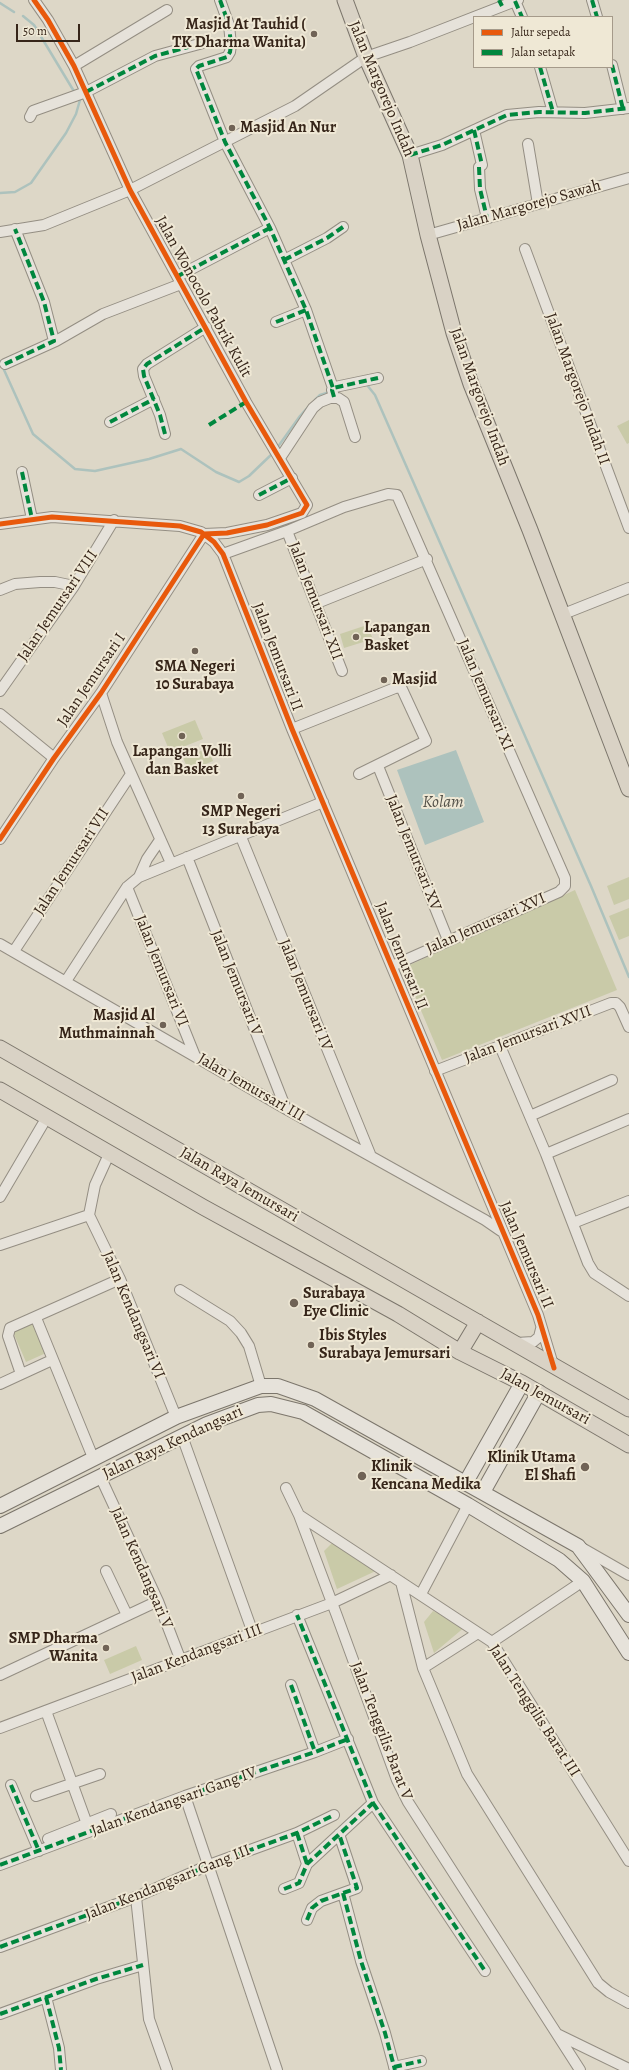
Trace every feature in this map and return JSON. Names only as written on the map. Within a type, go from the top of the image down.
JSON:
[{"type":"main road","name":"Jalan Margorejo Indah","points":[[345,0],[366,57],[410,155],[428,235],[454,333],[471,384],[530,530],[561,615],[629,789]]},
{"type":"main road","name":"Jalan Raya Jemursari","points":[[0,1048],[478,1322]]},
{"type":"main road","points":[[0,1090],[110,1152],[203,1207],[398,1314],[460,1352],[478,1322]]},
{"type":"main road","name":"Jalan Jemursari","points":[[478,1322],[554,1368],[629,1409]]},
{"type":"main road","name":"Jalan Jemursari","points":[[460,1352],[522,1383],[629,1445]]},
{"type":"main road","points":[[466,1482],[522,1383]]},
{"type":"main road","name":"Jalan Raya Kendangsari","points":[[0,1506],[94,1460],[176,1417],[261,1386],[278,1386],[315,1399],[466,1482],[578,1546],[629,1615]]},
{"type":"main road","points":[[483,1492],[538,1392]]},
{"type":"main road","name":"Jalan Raya Kendangsari","points":[[0,1526],[207,1424],[258,1405],[271,1404],[303,1412],[468,1505],[559,1560],[583,1581],[629,1653]]},
{"type":"main road","points":[[200,1407],[207,1424]]},
{"type":"main road","points":[[381,1456],[392,1441]]},
{"type":"street","name":"Jalan Wonocolo Pabrik Kulit","points":[[34,0],[48,20],[74,66],[79,94],[130,190],[272,445],[306,503],[307,508],[302,513],[249,529],[204,534]]},
{"type":"street","points":[[220,0],[229,25],[231,45],[227,57],[199,66],[196,70],[225,142],[270,228],[306,310],[333,393],[344,402],[355,437]]},
{"type":"street","points":[[0,232],[44,225],[130,190],[295,106],[366,57],[410,42],[501,3],[517,0],[522,16]]},
{"type":"street","points":[[592,0],[597,16]]},
{"type":"street","points":[[74,66],[167,10]]},
{"type":"street","points":[[30,117],[36,110],[79,94],[155,56],[203,43]]},
{"type":"street","points":[[540,68],[553,112]]},
{"type":"street","points":[[410,155],[442,145],[507,115],[553,112],[585,113],[626,108],[613,68]]},
{"type":"street","points":[[474,130],[480,166],[480,189],[487,218]]},
{"type":"street","points":[[528,144],[538,204]]},
{"type":"street","name":"Jalan Margorejo Sawah","points":[[428,235],[629,178]]},
{"type":"street","points":[[284,260],[327,238],[343,227]]},
{"type":"street","points":[[5,364],[54,341],[103,314],[180,280],[270,228]]},
{"type":"street","points":[[16,230],[44,302],[54,341]]},
{"type":"street","name":"Jalan Margorejo Indah II","points":[[525,249],[629,528]]},
{"type":"street","points":[[276,322],[306,310]]},
{"type":"street","points":[[164,434],[154,399],[144,376],[144,367],[206,327]]},
{"type":"street","points":[[279,457],[314,408],[320,402],[333,393],[378,378]]},
{"type":"street","points":[[110,422],[154,399]]},
{"type":"street","points":[[22,472],[32,519]]},
{"type":"street","points":[[259,495],[292,478]]},
{"type":"street","name":"Jalan Jemursari XI","points":[[287,531],[344,507],[392,493],[399,497],[564,878],[565,886],[559,892]]},
{"type":"street","points":[[0,524],[32,519],[52,518],[114,520],[180,526],[204,534],[214,542],[223,554],[287,531]]},
{"type":"street","name":"Jalan Jemursari VIII","points":[[0,691],[74,586],[114,520]]},
{"type":"street","name":"Jalan Jemursari XII","points":[[287,531],[317,603],[342,671]]},
{"type":"street","name":"Jalan Jemursari I","points":[[0,839],[54,758],[101,693],[204,534]]},
{"type":"street","name":"Jalan Jemursari II","points":[[223,554],[292,729],[538,1315],[554,1368]]},
{"type":"street","points":[[317,603],[426,559]]},
{"type":"street","points":[[0,590],[15,584],[40,582],[55,582],[74,586]]},
{"type":"street","points":[[561,615],[629,588]]},
{"type":"street","points":[[292,729],[395,688],[401,687],[426,741],[378,766],[359,774]]},
{"type":"street","points":[[101,693],[117,742],[171,863]]},
{"type":"street","points":[[0,714],[54,758]]},
{"type":"street","name":"Jalan Jemursari XV","points":[[378,766],[448,940]]},
{"type":"street","name":"Jalan Jemursari VII","points":[[14,951],[131,774]]},
{"type":"street","name":"Jalan Jemursari VI","points":[[66,981],[127,887],[139,877],[171,863],[241,837],[323,802]]},
{"type":"street","name":"Jalan Jemursari IV","points":[[241,837],[370,1154]]},
{"type":"street","name":"Jalan Jemursari VI","points":[[139,877],[147,859],[160,840]]},
{"type":"street","name":"Jalan Jemursari V","points":[[187,857],[286,1109]]},
{"type":"street","name":"Jalan Jemursari VI","points":[[127,887],[196,1056]]},
{"type":"street","name":"Jalan Jemursari XVI","points":[[392,966],[559,892]]},
{"type":"street","name":"Jalan Jemursari III","points":[[0,944],[286,1109],[370,1154],[414,1182],[485,1220],[502,1231]]},
{"type":"street","name":"Jalan Jemursari XVII","points":[[435,1071],[611,1003],[616,1003],[620,1007],[629,1027]]},
{"type":"street","points":[[500,1046],[546,1154],[586,1260],[594,1273],[629,1296]]},
{"type":"street","points":[[530,1116],[612,1080]]},
{"type":"street","points":[[0,1197],[47,1117]]},
{"type":"street","points":[[546,1154],[629,1119]]},
{"type":"street","points":[[0,1245],[89,1214],[96,1185],[110,1152]]},
{"type":"street","points":[[573,1223],[629,1201]]},
{"type":"street","name":"Jalan Kendangsari VI","points":[[89,1214],[120,1279],[176,1417]]},
{"type":"street","points":[[21,1374],[8,1336],[8,1330],[13,1326],[36,1318],[120,1279]]},
{"type":"street","points":[[180,1290],[230,1321],[241,1333],[249,1346],[261,1386]]},
{"type":"street","points":[[36,1318],[94,1460]]},
{"type":"street","name":"Jalan Jemursari II","points":[[514,1343],[534,1342],[539,1337],[541,1329]]},
{"type":"street","points":[[0,1384],[52,1360]]},
{"type":"street","points":[[182,1436],[253,1633]]},
{"type":"street","name":"Jalan Kendangsari V","points":[[100,1476],[158,1601],[181,1661]]},
{"type":"street","name":"Jalan Tenggilis Barat V","points":[[286,1488],[299,1515],[397,1780],[408,1802],[580,2070]]},
{"type":"street","points":[[421,1594],[468,1505]]},
{"type":"street","name":"Jalan Tenggilis Barat III","points":[[299,1515],[492,1642],[629,1861]]},
{"type":"street","points":[[578,1546],[629,1575]]},
{"type":"street","points":[[106,1571],[128,1615]]},
{"type":"street","name":"Jalan Kendangsari III","points":[[0,1728],[46,1712],[297,1615],[332,1603],[391,1575]]},
{"type":"street","points":[[492,1642],[583,1581]]},
{"type":"street","points":[[401,1582],[423,1668],[467,1774],[598,1983],[608,1992],[629,2004]]},
{"type":"street","points":[[0,1675],[158,1601]]},
{"type":"street","points":[[297,1615],[373,1803],[485,1971]]},
{"type":"street","points":[[423,1668],[478,1633]]},
{"type":"street","points":[[292,1685],[314,1752]]},
{"type":"street","points":[[46,1712],[87,1824]]},
{"type":"street","name":"Jalan Kendangsari Gang IV","points":[[0,1865],[185,1796],[348,1739]]},
{"type":"street","points":[[36,1796],[100,1774]]},
{"type":"street","points":[[11,1786],[39,1851]]},
{"type":"street","points":[[185,1796],[277,2070]]},
{"type":"street","points":[[284,1889],[299,1882],[307,1864],[373,1803]]},
{"type":"street","points":[[48,1839],[111,1814]]},
{"type":"street","name":"Jalan Kendangsari Gang III","points":[[0,1947],[136,1897],[209,1865],[297,1833],[334,1815]]},
{"type":"street","points":[[297,1833],[307,1864]]},
{"type":"street","points":[[307,1920],[312,1908],[321,1901],[357,1886],[338,1834]]},
{"type":"street","points":[[343,1893],[362,1966],[385,2033],[394,2068],[421,2061]]},
{"type":"street","points":[[136,1897],[151,2027],[167,2070]]},
{"type":"street","points":[[0,2014],[96,1979],[143,1966]]},
{"type":"street","points":[[46,1997],[59,2048],[61,2070]]},
{"type":"street","points":[[557,2034],[629,2070]]},
{"type":"green space","points":[[629,420],[629,443],[627,444],[617,426]]},
{"type":"green space","name":"Lapangan Basket","points":[[367,625],[373,639],[344,648],[340,634]]},
{"type":"green space","name":"Lapangan Volli dan Basket","points":[[195,720],[203,739],[170,752],[162,733]]},
{"type":"green space","name":"Lapangan Volli dan Basket","points":[[208,748],[213,761],[189,771],[183,758]]},
{"type":"green space","points":[[629,877],[629,899],[614,905],[607,886]]},
{"type":"green space","points":[[575,890],[617,990],[442,1060],[403,968]]},
{"type":"green space","points":[[629,908],[629,936],[619,940],[609,916]]},
{"type":"green space","points":[[33,1323],[46,1353],[26,1362],[13,1332]]},
{"type":"green space","points":[[333,1542],[380,1569],[337,1589],[324,1551]]},
{"type":"green space","points":[[433,1611],[466,1626],[434,1653],[424,1622]]},
{"type":"green space","points":[[136,1646],[142,1660],[110,1674],[104,1660]]},
{"type":"water","name":"Kolam","points":[[456,750],[484,822],[425,845],[397,770]]},
{"type":"waterway","points":[[0,3],[14,12]]},
{"type":"waterway","points":[[23,16],[34,25],[75,93]]},
{"type":"waterway","points":[[0,193],[15,192],[31,183],[66,133],[76,114],[80,100],[78,97]]},
{"type":"waterway","points":[[0,361],[33,434],[75,469],[95,471],[149,459],[181,449],[216,472],[239,482],[249,476],[273,453]]},
{"type":"waterway","points":[[364,385],[367,385],[375,395],[591,886],[629,977]]},
{"type":"waterway","points":[[315,400],[320,395],[330,392]]},
{"type":"waterway","points":[[277,448],[309,406]]},
{"type":"marked path","points":[[220,0],[229,25],[231,45],[230,52],[227,57],[199,66],[196,69],[225,142],[270,228],[306,310],[333,388]]},
{"type":"marked path","points":[[499,0],[502,6]]},
{"type":"marked path","points":[[592,0],[597,16]]},
{"type":"marked path","points":[[515,1],[522,16]]},
{"type":"marked path","points":[[86,92],[155,56],[203,43]]},
{"type":"marked path","points":[[540,68],[553,112]]},
{"type":"marked path","points":[[613,68],[623,109]]},
{"type":"marked path","points":[[410,155],[442,145],[507,115],[539,112],[585,113],[629,108]]},
{"type":"marked path","points":[[474,130],[482,165]]},
{"type":"marked path","points":[[479,167],[480,189],[487,218]]},
{"type":"marked path","points":[[284,260],[327,238],[343,227]]},
{"type":"marked path","points":[[178,276],[270,228]]},
{"type":"marked path","points":[[5,364],[54,341],[44,302],[15,229]]},
{"type":"marked path","points":[[276,322],[306,310]]},
{"type":"marked path","points":[[165,434],[160,415],[144,376],[143,369],[147,364],[206,327]]},
{"type":"marked path","points":[[334,397],[332,390],[333,388],[378,378]]},
{"type":"marked path","points":[[110,422],[154,399]]},
{"type":"marked path","points":[[209,425],[246,402]]},
{"type":"marked path","points":[[22,472],[32,519]]},
{"type":"marked path","points":[[259,495],[292,478]]},
{"type":"marked path","points":[[284,1889],[299,1883],[307,1864],[373,1803],[297,1615]]},
{"type":"marked path","points":[[291,1685],[315,1752]]},
{"type":"marked path","points":[[0,1865],[185,1796],[315,1752],[348,1739]]},
{"type":"marked path","points":[[11,1785],[39,1851]]},
{"type":"marked path","points":[[373,1803],[485,1971]]},
{"type":"marked path","points":[[0,1947],[136,1897],[209,1865],[297,1833],[334,1815]]},
{"type":"marked path","points":[[297,1833],[307,1864]]},
{"type":"marked path","points":[[307,1920],[312,1908],[321,1901],[357,1888],[339,1834]]},
{"type":"marked path","points":[[343,1893],[361,1961],[385,2033],[395,2070]]},
{"type":"marked path","points":[[0,2014],[96,1979],[143,1965]]},
{"type":"marked path","points":[[46,1997],[59,2048],[61,2070]]},
{"type":"marked path","points":[[394,2067],[421,2061]]},
{"type":"cycle path","points":[[0,839],[54,758],[101,693],[204,534],[227,533],[267,525],[302,513],[307,505],[246,402],[130,190],[74,66],[48,20],[34,0]]},
{"type":"cycle path","points":[[0,524],[52,517],[180,526],[201,532],[214,542],[223,554],[292,729],[538,1315],[554,1368]]},
{"type":"place","name":"Masjid At Tauhid ( TK Dharma Wanita)","points":[[314,34]]},
{"type":"place","name":"Masjid An Nur","points":[[232,128]]},
{"type":"place","name":"Lapangan Basket","points":[[356,637]]},
{"type":"place","name":"SMA Negeri 10 Surabaya","points":[[195,651]]},
{"type":"place","name":"Masjid","points":[[384,680]]},
{"type":"place","name":"Lapangan Volli dan Basket","points":[[182,736]]},
{"type":"place","name":"SMP Negeri 13 Surabaya","points":[[241,796]]},
{"type":"place","name":"Masjid Al Muthmainnah","points":[[163,1025]]},
{"type":"place","name":"Surabaya Eye Clinic","points":[[294,1303]]},
{"type":"place","name":"Ibis Styles Surabaya Jemursari","points":[[311,1345]]},
{"type":"place","name":"Klinik Utama El Shafi","points":[[585,1467]]},
{"type":"place","name":"Klinik Kencana Medika","points":[[362,1476]]},
{"type":"place","name":"SMP Dharma Wanita","points":[[106,1648]]}]
